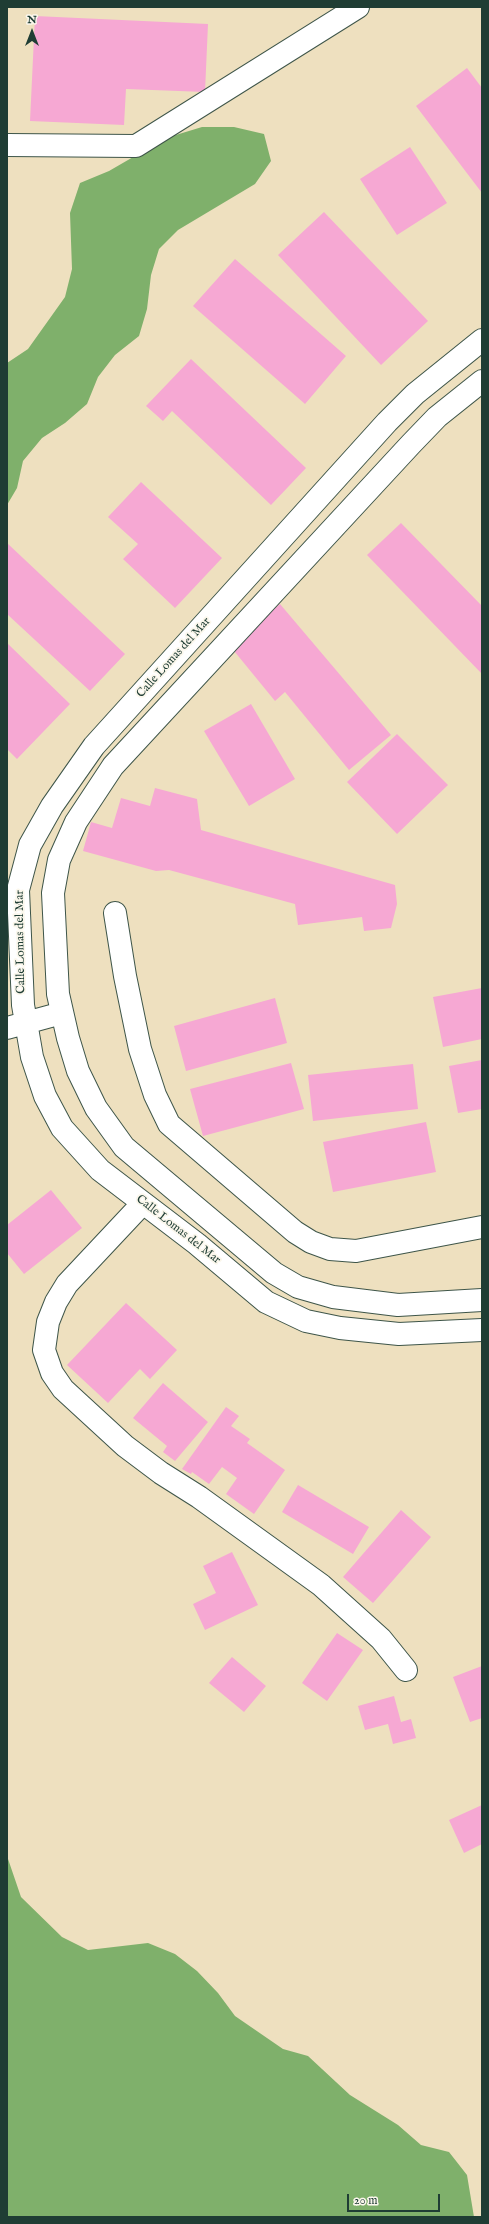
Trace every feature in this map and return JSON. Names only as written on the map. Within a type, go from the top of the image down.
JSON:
[{"type":"street","points":[[7,144],[136,146],[358,7]]},
{"type":"street","name":"Calle Lomas del Mar","points":[[482,340],[415,394],[387,422],[94,746],[52,806],[30,845],[18,890],[18,931],[22,1006],[16,1025],[32,1057],[45,1096],[62,1128],[100,1170],[197,1244],[266,1302],[306,1321],[340,1328],[399,1334],[482,1330]]},
{"type":"street","points":[[482,381],[437,417],[411,444],[113,766],[76,822],[59,860],[53,893],[53,924],[58,994],[78,1071],[96,1108],[124,1147],[274,1273],[298,1287],[333,1297],[398,1305],[482,1300]]},
{"type":"street","points":[[115,913],[125,976],[140,1049],[155,1095],[169,1124],[289,1227],[311,1242],[343,1251],[356,1251],[482,1227]]},
{"type":"street","points":[[16,1025],[62,1013]]},
{"type":"street","points":[[143,1203],[67,1284],[56,1302],[48,1322],[44,1350],[52,1373],[63,1389],[125,1446],[327,1590],[381,1639],[406,1670]]},
{"type":"green space","points":[[202,127],[234,127],[264,134],[271,161],[255,184],[178,230],[159,249],[151,275],[147,309],[139,336],[115,355],[98,377],[87,404],[65,423],[42,438],[23,461],[17,488],[7,505],[7,363],[28,349],[65,297],[72,269],[70,213],[80,183],[109,171],[166,138]]},
{"type":"green space","points":[[7,1856],[21,1897],[62,1937],[88,1950],[148,1943],[175,1954],[197,1971],[218,1993],[235,2016],[283,2049],[308,2056],[350,2095],[398,2125],[421,2145],[449,2152],[467,2175],[474,2217],[7,2217]]},
{"type":"building","points":[[35,16],[208,24],[205,92],[126,89],[124,125],[30,121]]},
{"type":"building","points":[[467,68],[482,88],[482,193],[416,106]]},
{"type":"building","points":[[410,147],[447,203],[397,235],[360,179]]},
{"type":"building","points":[[324,212],[428,321],[381,365],[278,255]]},
{"type":"building","points":[[235,259],[346,356],[305,404],[193,306]]},
{"type":"building","points":[[191,359],[306,468],[271,505],[172,411],[163,421],[146,406]]},
{"type":"building","points":[[141,482],[222,558],[175,608],[123,559],[138,544],[108,517]]},
{"type":"building","points":[[401,523],[482,606],[482,674],[367,555]]},
{"type":"building","points":[[7,543],[125,654],[90,691],[7,614]]},
{"type":"building","points":[[280,604],[391,735],[349,770],[285,692],[275,701],[230,646]]},
{"type":"building","points":[[7,643],[70,704],[17,759],[7,749]]},
{"type":"building","points":[[251,704],[295,779],[249,806],[204,731]]},
{"type":"building","points":[[397,734],[448,785],[397,834],[347,782]]},
{"type":"building","points":[[155,788],[197,799],[201,830],[395,885],[397,904],[391,928],[364,931],[362,917],[298,925],[295,904],[169,870],[156,871],[83,851],[91,822],[112,828],[121,798],[150,806]]},
{"type":"building","points":[[482,988],[482,1039],[443,1047],[433,997]]},
{"type":"building","points":[[275,998],[287,1043],[186,1071],[174,1026]]},
{"type":"building","points":[[482,1060],[482,1109],[458,1113],[449,1066]]},
{"type":"building","points":[[291,1063],[304,1109],[203,1136],[190,1089]]},
{"type":"building","points":[[413,1064],[418,1109],[313,1121],[308,1075]]},
{"type":"building","points":[[426,1122],[436,1172],[333,1192],[323,1142]]},
{"type":"building","points":[[51,1190],[82,1228],[24,1274],[7,1253],[7,1225]]},
{"type":"building","points":[[126,1303],[177,1350],[150,1379],[140,1369],[108,1403],[67,1365]]},
{"type":"building","points":[[163,1383],[208,1422],[175,1461],[163,1452],[167,1446],[133,1418]]},
{"type":"building","points":[[226,1407],[239,1416],[231,1426],[250,1439],[247,1443],[285,1470],[254,1514],[226,1494],[237,1478],[222,1467],[209,1484],[192,1472],[191,1474],[182,1469]]},
{"type":"building","points":[[298,1485],[369,1527],[353,1554],[282,1512]]},
{"type":"building","points":[[401,1510],[431,1537],[373,1603],[343,1577]]},
{"type":"building","points":[[232,1552],[258,1605],[205,1630],[193,1604],[216,1593],[203,1566]]},
{"type":"building","points":[[337,1633],[363,1650],[327,1701],[302,1683]]},
{"type":"building","points":[[232,1657],[266,1686],[244,1712],[209,1683]]},
{"type":"building","points":[[482,1666],[482,1718],[470,1722],[453,1677]]},
{"type":"building","points":[[394,1696],[401,1722],[411,1719],[416,1738],[393,1744],[388,1724],[365,1730],[358,1706]]},
{"type":"building","points":[[482,1805],[482,1844],[464,1853],[449,1820]]}]
